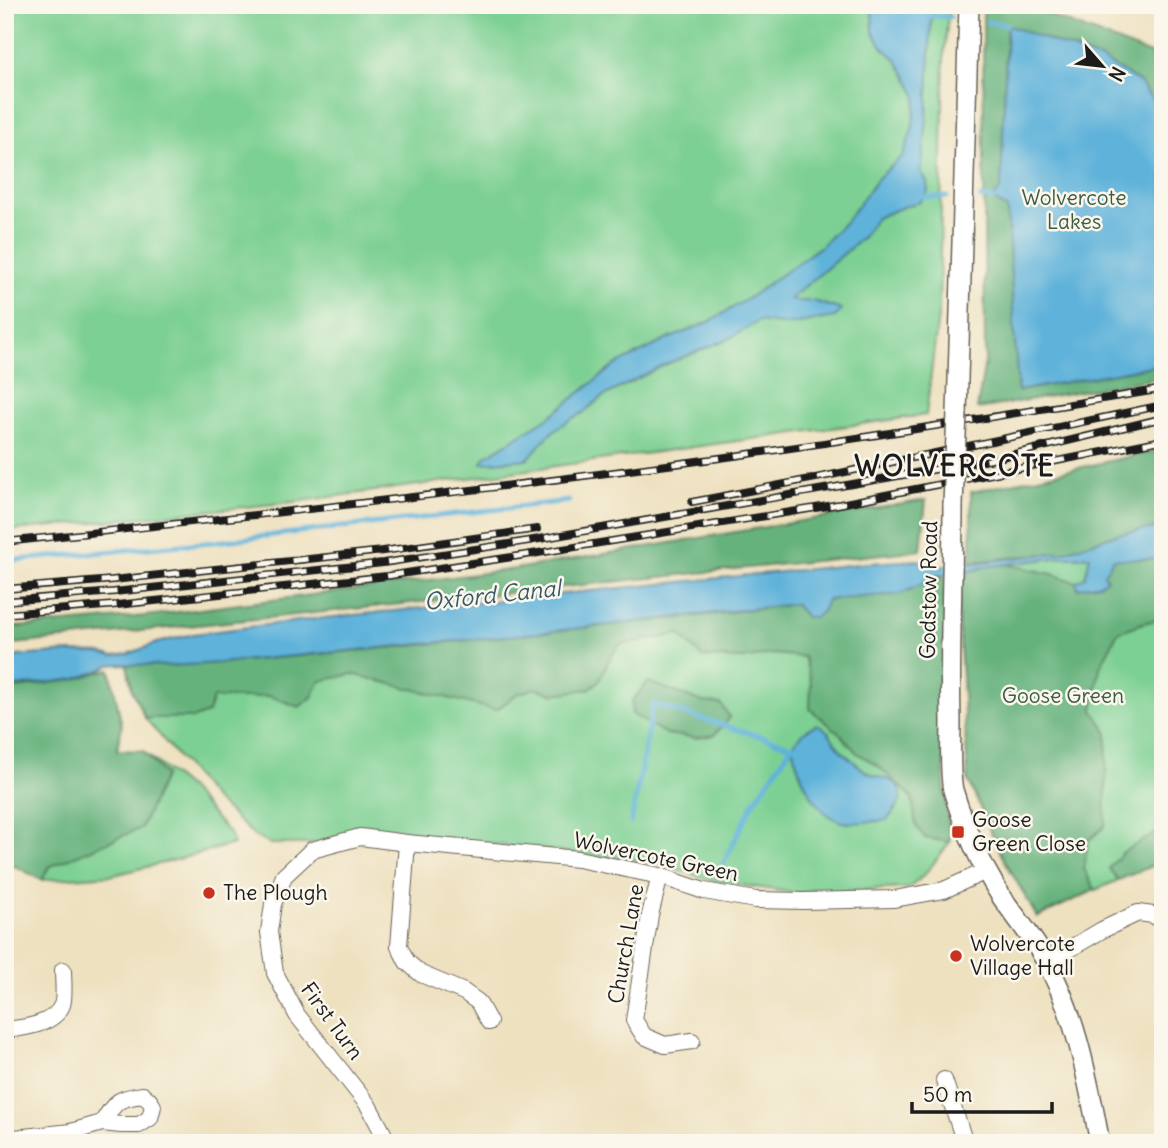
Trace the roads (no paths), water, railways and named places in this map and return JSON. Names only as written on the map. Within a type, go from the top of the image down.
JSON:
[{"type":"street","name":"Godstow Road","points":[[968,5],[950,606],[952,787],[969,835],[986,871],[1047,962],[1071,1014],[1090,1088],[1100,1143]]},
{"type":"street","name":"Wolvercote Green","points":[[284,876],[312,850],[360,837],[578,859],[660,876],[704,891],[756,900],[894,899],[944,890],[986,871]]},
{"type":"street","points":[[407,843],[399,946],[407,962],[421,974],[464,992],[478,1002],[489,1022]]},
{"type":"street","name":"First Turn","points":[[284,876],[273,904],[269,932],[275,973],[297,1015],[368,1104],[386,1143]]},
{"type":"street","name":"Church Lane","points":[[660,876],[650,915],[634,1020],[644,1036],[665,1045],[692,1041]]},
{"type":"street","points":[[1047,962],[1138,912],[1153,915],[1163,921]]},
{"type":"street","points":[[5,1030],[38,1024],[55,1014],[62,1004],[63,970]]},
{"type":"street","points":[[944,1080],[965,1143]]},
{"type":"street","points":[[5,1139],[71,1132],[102,1123]]},
{"type":"water","points":[[873,5],[932,5],[927,120],[921,172],[927,182],[928,191],[920,202],[876,218],[864,236],[790,299],[814,301],[842,310],[835,317],[786,325],[759,321],[728,339],[662,366],[602,397],[583,413],[556,429],[528,459],[482,463],[485,457],[549,417],[615,365],[709,322],[747,299],[821,246],[846,221],[878,178],[903,156],[912,130],[917,97],[895,58],[883,48],[873,32]]},
{"type":"water","name":"Wolvercote Lakes","points":[[1007,25],[1102,60],[1139,82],[1163,111],[1163,364],[1018,391],[1007,209],[993,199],[1001,188]]},
{"type":"water","points":[[1163,527],[1163,559],[1113,559],[1104,574],[1107,578],[1100,584],[1078,588],[1076,582],[1085,577],[1090,556],[1062,557],[984,567],[961,574],[933,576],[921,585],[900,594],[827,600],[816,617],[806,617],[795,604],[519,635],[220,663],[109,665],[76,679],[5,688],[5,657],[69,652],[113,656],[193,634],[314,619],[868,563],[919,560],[935,567],[984,562],[1062,552],[1118,534]]},
{"type":"water","points":[[817,724],[864,770],[898,786],[900,800],[887,820],[842,822],[823,810],[815,801],[798,768],[792,746],[803,733]]},
{"type":"waterway","points":[[931,16],[950,17]]},
{"type":"waterway","points":[[987,22],[1007,25]]},
{"type":"waterway","points":[[924,197],[947,197]]},
{"type":"waterway","points":[[981,198],[993,199]]},
{"type":"waterway","points":[[5,561],[214,542],[569,501]]},
{"type":"waterway","points":[[631,823],[653,704],[792,746],[751,807],[722,866]]},
{"type":"railway","points":[[5,542],[248,516],[652,467],[844,440],[1163,389]]},
{"type":"railway","points":[[692,502],[1163,405]]},
{"type":"railway","points":[[5,601],[383,563],[528,541],[989,460],[1163,418]]},
{"type":"railway","points":[[5,614],[117,605],[387,576],[840,504],[1163,440]]},
{"type":"railway","points":[[5,589],[383,551],[537,529]]},
{"type":"place","name":"Goose Green Close","points":[[958,832]]},
{"type":"place","name":"The Plough","points":[[209,893]]},
{"type":"place","name":"Wolvercote Village Hall","points":[[956,956]]},
{"type":"district","name":"WOLVERCOTE","points":[[955,466]]},
{"type":"water label","name":"Oxford Canal","points":[[492,595]]},
{"type":"park label","name":"Goose Green","points":[[1063,696]]}]
